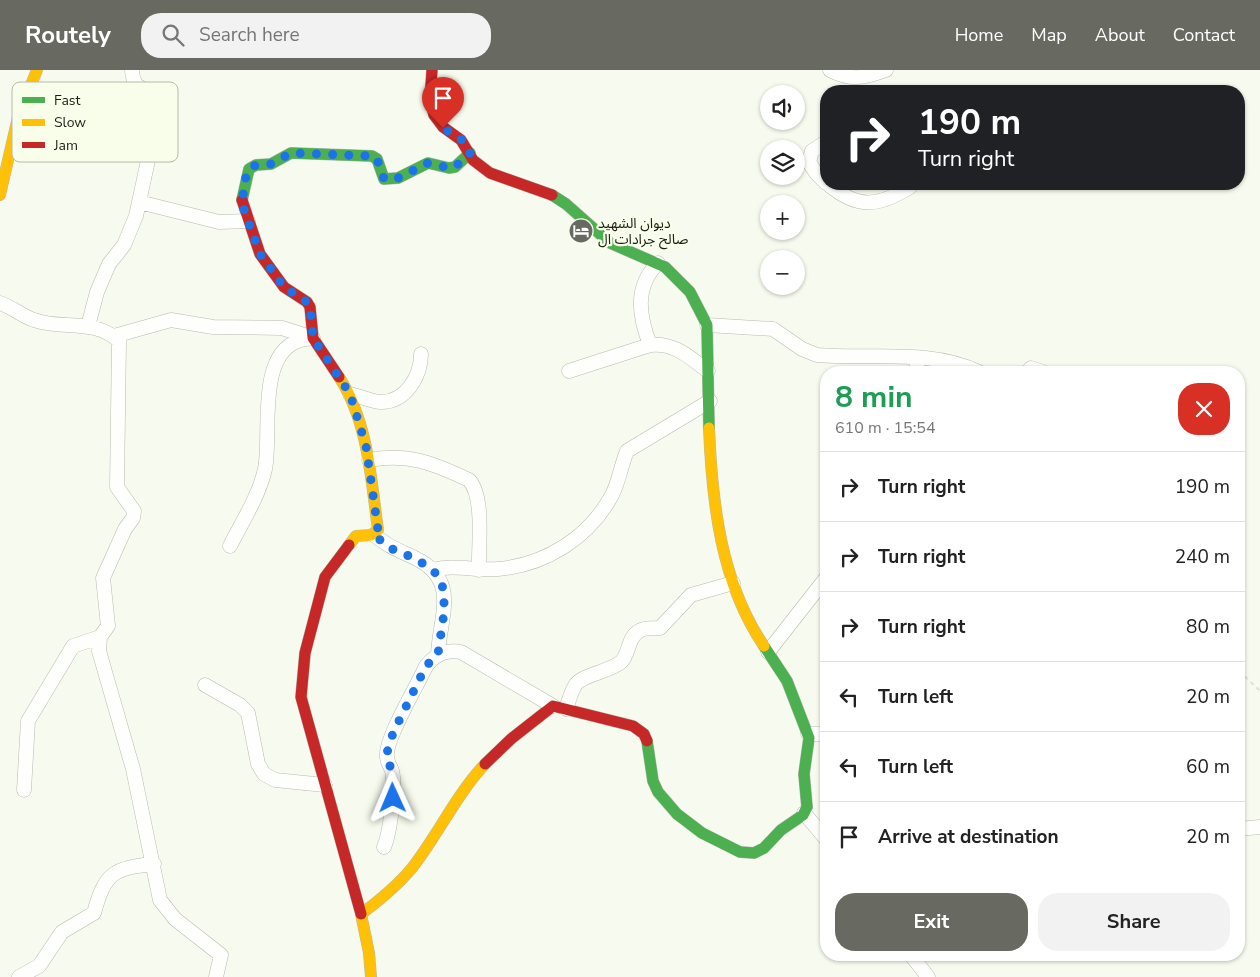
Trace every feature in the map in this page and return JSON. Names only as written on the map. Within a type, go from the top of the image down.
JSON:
[{"type":"street","points":[[32,82],[37,70]]},
{"type":"street","points":[[132,70],[136,82]]},
{"type":"street","points":[[384,847],[392,810],[393,786],[392,771],[386,756],[393,733],[426,666],[438,654],[450,651],[461,652],[559,708],[626,723],[641,730],[649,745],[652,780],[662,801],[674,812],[715,840],[738,851],[752,854],[766,848],[782,829],[804,813],[808,799],[804,776],[809,751],[808,734],[786,679],[752,627],[733,583],[721,540],[716,510],[707,326],[700,305],[682,282],[658,263],[611,244],[588,227],[560,199],[540,190],[507,180],[490,172],[473,159],[461,139],[443,128],[432,110],[429,94],[432,70]]},
{"type":"street","points":[[830,70],[844,78],[886,70]]},
{"type":"street","points":[[844,78],[846,85]]},
{"type":"street","points":[[0,196],[12,143]]},
{"type":"street","points":[[820,146],[812,151],[809,162],[820,177]]},
{"type":"street","points":[[374,535],[378,530],[369,460],[350,394],[313,338],[310,307],[303,298],[284,287],[260,254],[242,204],[245,180],[249,169],[256,165],[278,162],[291,153],[372,156],[377,159],[384,179],[398,178],[428,163],[449,168],[455,167],[470,153]]},
{"type":"street","points":[[88,326],[97,292],[109,264],[124,245],[139,202],[148,162]]},
{"type":"street","points":[[837,190],[849,198],[867,203],[892,197],[905,190]]},
{"type":"street","points":[[139,202],[219,222],[248,221]]},
{"type":"street","points":[[650,345],[643,325],[640,300],[644,282],[658,263]]},
{"type":"street","points":[[0,303],[14,308],[34,320],[88,326],[114,336],[119,341],[118,487],[134,512],[133,518],[125,529],[103,578],[108,626],[100,637],[99,651],[133,769],[160,900],[175,919],[222,955],[216,977]]},
{"type":"street","points":[[114,336],[171,320],[213,327],[282,328],[313,338]]},
{"type":"street","points":[[707,326],[773,329],[802,349],[817,355],[918,358],[964,366]]},
{"type":"street","points":[[230,546],[265,471],[269,392],[276,365],[287,347],[298,341],[313,338]]},
{"type":"street","points":[[569,371],[650,345],[662,344],[673,346],[708,371]]},
{"type":"street","points":[[350,394],[382,402],[402,396],[416,379],[421,367],[421,354]]},
{"type":"street","points":[[917,366],[918,358]]},
{"type":"street","points":[[433,570],[446,567],[478,570],[526,564],[551,554],[574,540],[592,523],[605,506],[617,482],[627,452],[710,401]]},
{"type":"street","points":[[369,460],[386,457],[413,458],[469,480],[474,486],[478,503],[478,570]]},
{"type":"street","points":[[371,977],[370,953],[361,914],[301,697],[305,653],[325,577],[356,536],[374,535],[390,548],[416,559],[433,570],[441,581],[444,593],[444,613],[438,654]]},
{"type":"street","points":[[361,914],[379,903],[405,876],[441,829],[474,777],[527,725],[559,708],[581,680],[609,670],[623,660],[628,644],[638,631],[643,628],[660,628],[690,595],[733,583]]},
{"type":"street","points":[[768,652],[820,586]]},
{"type":"street","points":[[24,790],[28,721],[73,646],[100,637]]},
{"type":"street","points":[[205,685],[240,705],[248,713],[258,764],[264,774],[275,780],[324,785]]},
{"type":"street","points":[[808,734],[820,734]]},
{"type":"street","points":[[804,813],[820,832]]},
{"type":"street","points":[[1245,828],[1260,827]]},
{"type":"street","points":[[19,977],[39,966],[62,932],[94,913],[104,881],[126,867],[154,864]]},
{"type":"street","points":[[916,961],[928,977]]},
{"type":"path","points":[[1245,677],[1260,691]]},
{"type":"traffic: fast","points":[[242,200],[249,169],[256,165],[271,164],[291,153],[372,156],[377,159],[384,179],[398,178],[428,163],[449,168],[455,167],[470,153]]},
{"type":"traffic: fast","points":[[552,195],[566,204],[610,243],[665,267],[690,292],[707,325],[709,428]]},
{"type":"traffic: fast","points":[[647,741],[653,781],[658,792],[677,814],[702,833],[740,852],[754,853],[764,848],[781,830],[803,815],[807,807],[804,774],[809,738],[787,681],[764,646]]},
{"type":"traffic: slow","points":[[32,82],[37,70]]},
{"type":"traffic: slow","points":[[0,195],[12,143]]},
{"type":"traffic: slow","points":[[339,377],[349,394],[362,431],[367,451],[378,530],[371,535],[356,536],[349,545]]},
{"type":"traffic: slow","points":[[709,428],[713,485],[721,542],[738,596],[749,622],[764,646]]},
{"type":"traffic: slow","points":[[371,977],[369,953],[361,914],[388,892],[412,868],[465,789],[485,764]]},
{"type":"traffic: jam","points":[[432,70],[430,100],[434,115],[443,127],[461,140],[473,160],[490,173],[552,195]]},
{"type":"traffic: jam","points":[[242,200],[260,254],[284,287],[307,302],[310,307],[313,338],[339,377]]},
{"type":"traffic: jam","points":[[349,545],[325,577],[305,653],[301,697],[361,914]]},
{"type":"traffic: jam","points":[[485,764],[511,739],[553,706],[633,726],[644,734],[647,741]]},
{"type":"place","name":"ديوان الشهيد صالح جرادات ال","points":[[581,231]]},
{"type":"route","points":[[393,798],[392,771],[386,756],[393,733],[426,666],[438,654],[439,636],[444,613],[444,593],[441,581],[438,574],[433,570],[416,559],[390,548],[374,535],[378,530],[369,460],[350,394],[313,338],[310,307],[307,302],[284,287],[260,254],[242,204],[245,180],[249,169],[256,165],[278,162],[291,153],[372,156],[377,159],[384,179],[398,178],[428,163],[449,168],[455,167],[470,153],[461,139],[443,128]]}]
